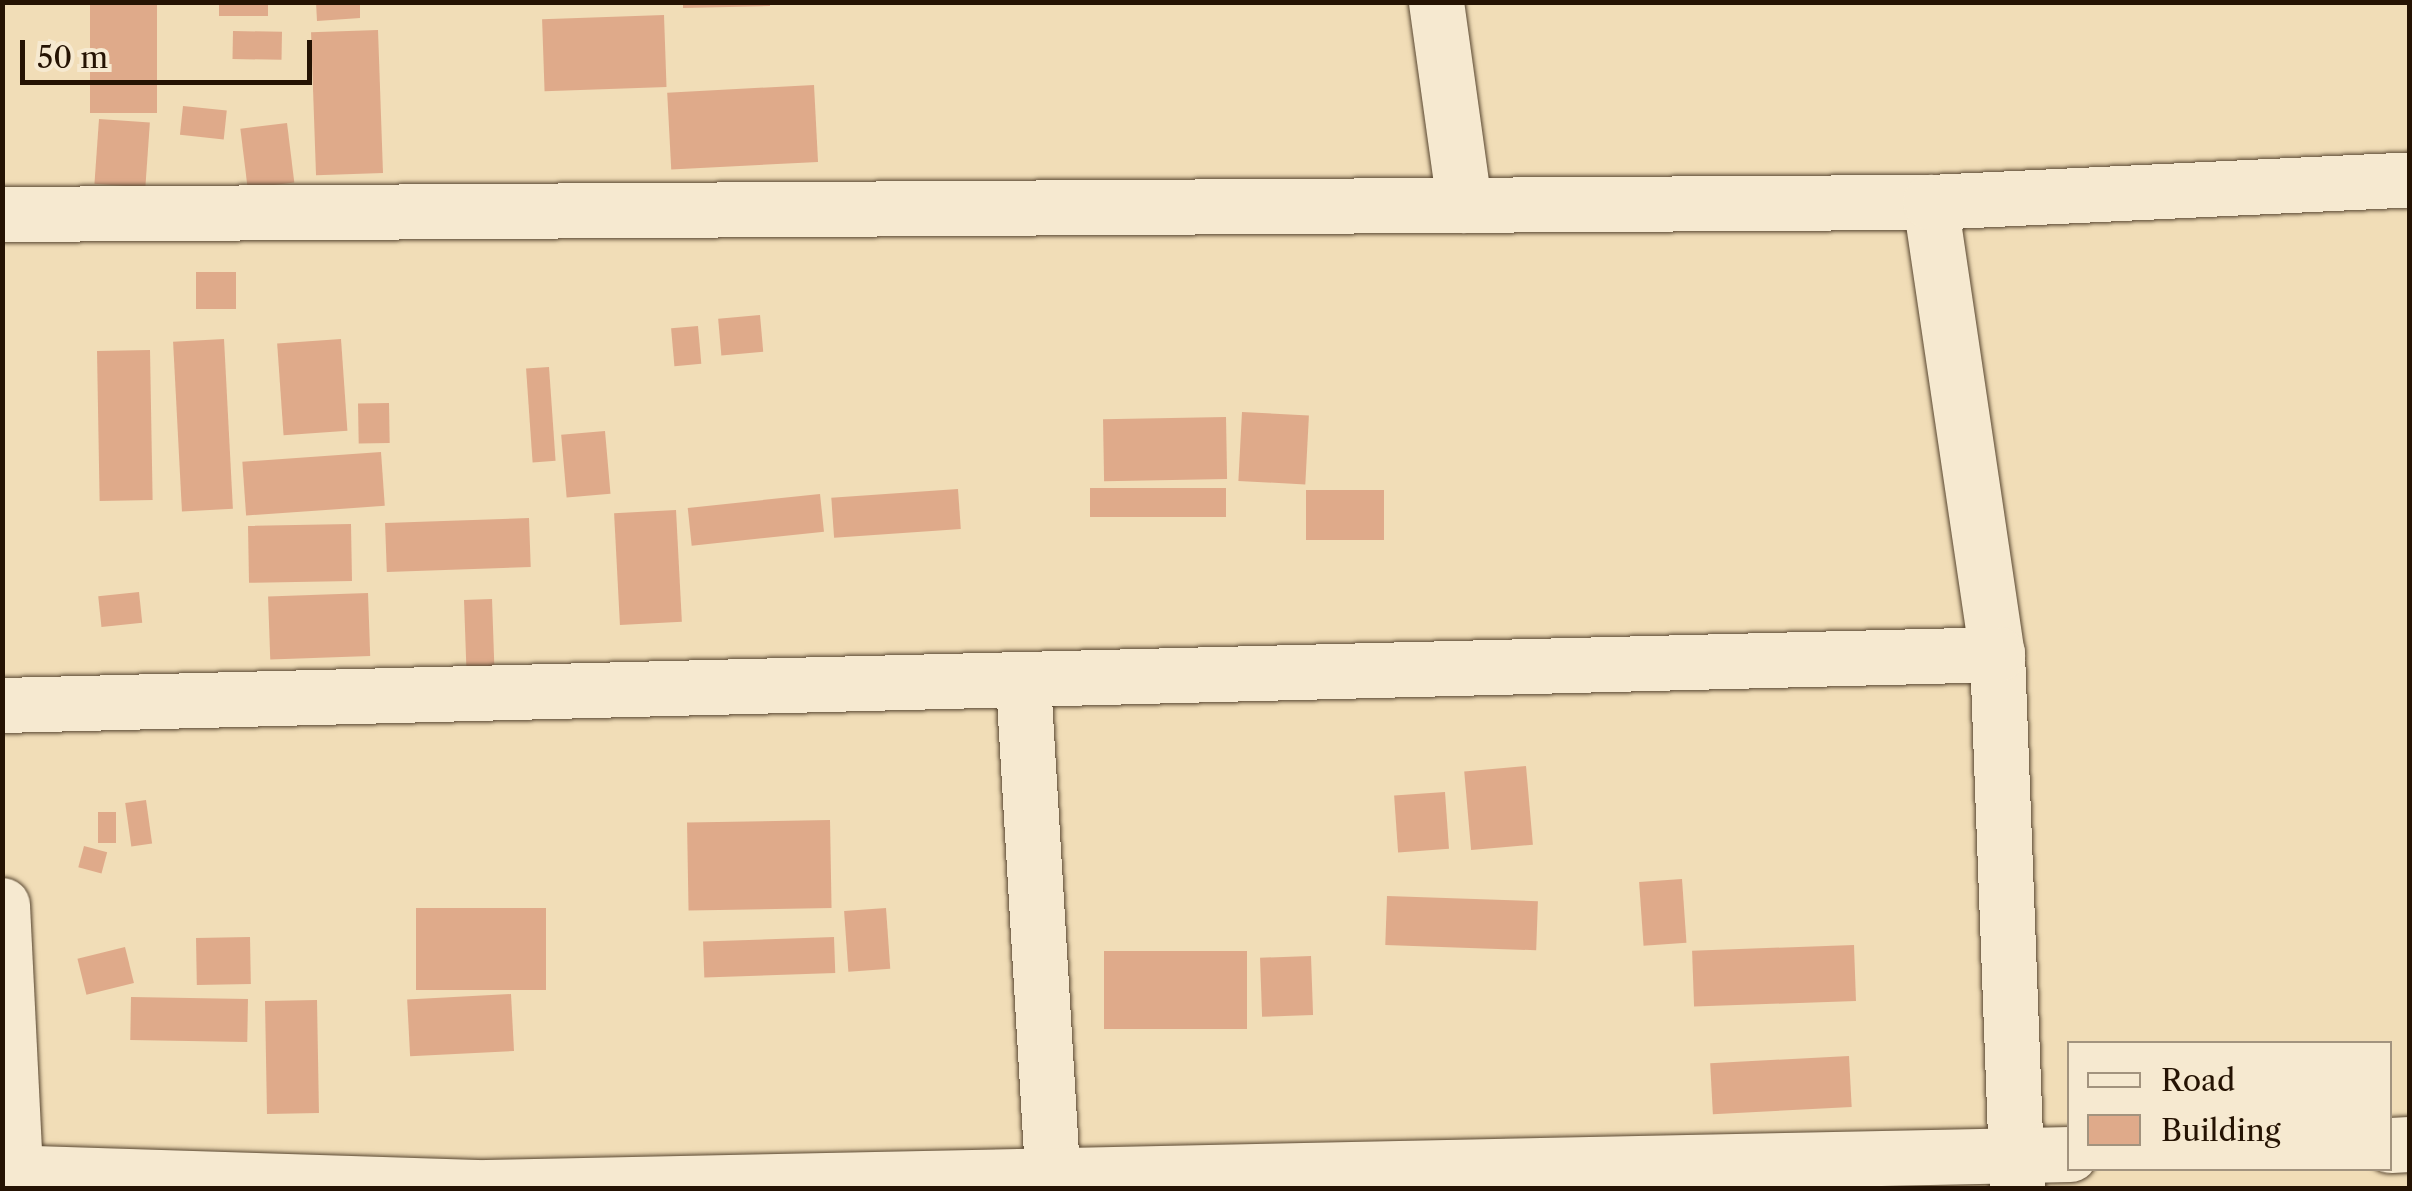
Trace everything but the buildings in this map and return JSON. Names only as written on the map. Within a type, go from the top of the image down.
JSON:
[{"type":"street","points":[[1436,2],[1464,205]]},
{"type":"street","points":[[2,214],[1930,202],[2410,179]]},
{"type":"street","points":[[1930,202],[1997,654],[2016,1172]]},
{"type":"street","points":[[2,705],[1024,682],[1997,654]]},
{"type":"street","points":[[1024,682],[1052,1175]]},
{"type":"street","points":[[2,905],[11,1178],[486,1187],[1052,1175],[2016,1172],[2067,1155]]}]
